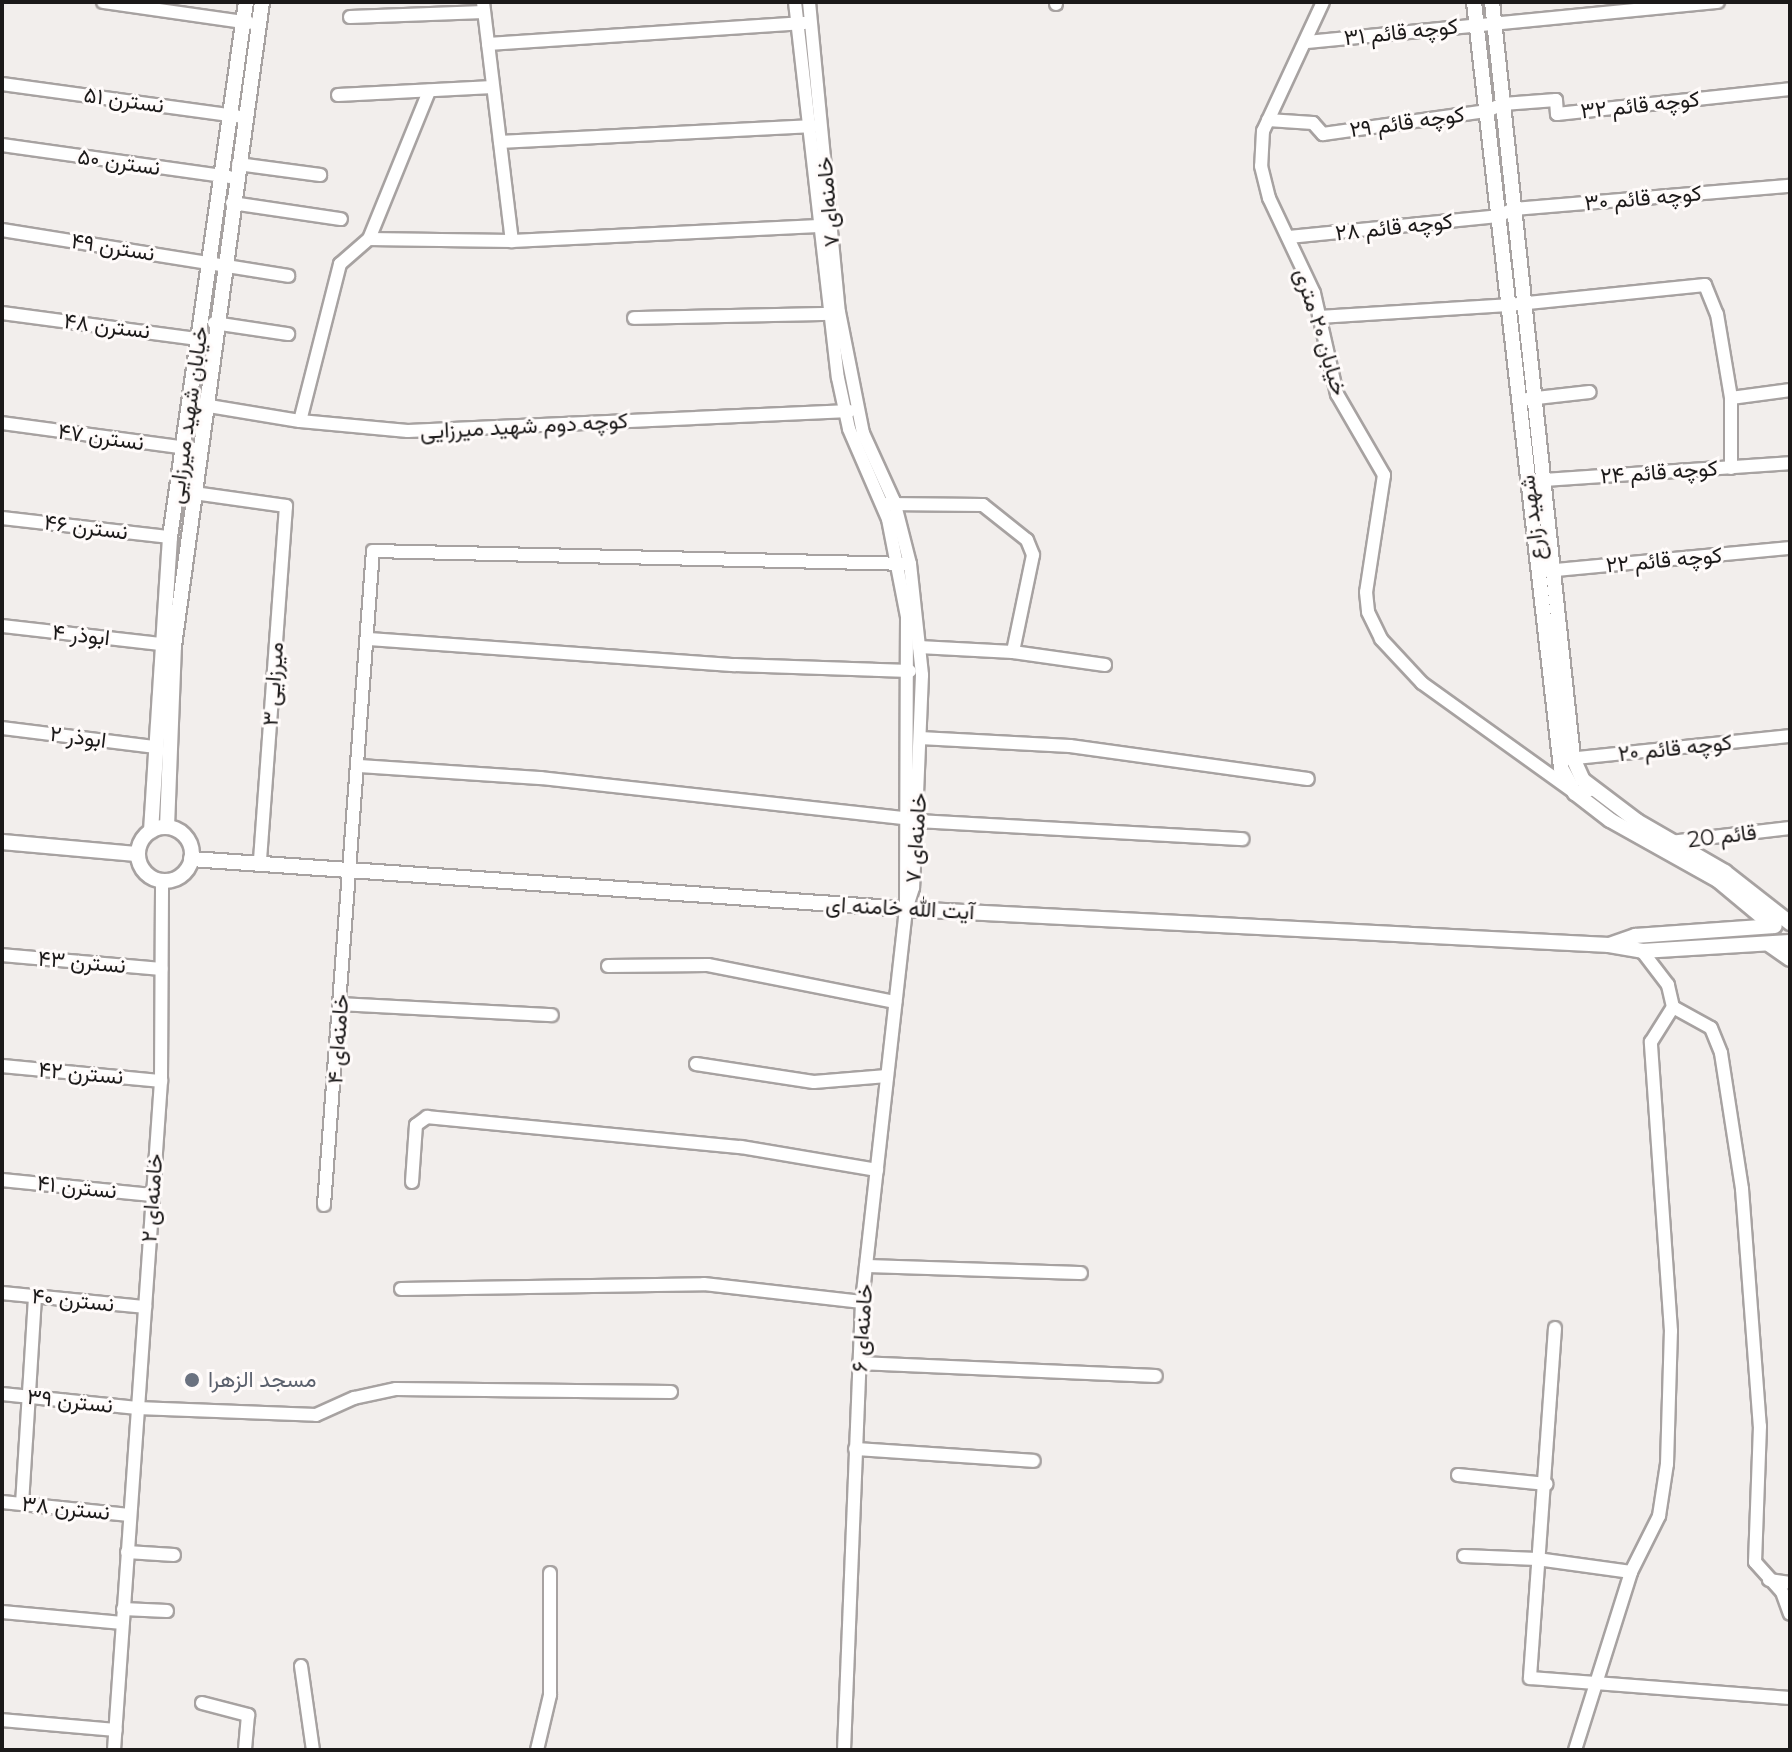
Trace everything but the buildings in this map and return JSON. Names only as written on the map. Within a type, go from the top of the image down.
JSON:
[{"type":"street","points":[[103,2],[243,21],[259,26]]},
{"type":"street","name":"خیابان شهید میرزایی","points":[[206,339],[214,323],[221,176],[246,2]]},
{"type":"street","name":"خیابان شهید میرزایی","points":[[167,827],[174,646],[201,450],[199,404],[206,339],[216,264],[232,203],[262,2]]},
{"type":"street","name":"خامنه‌ای ۷","points":[[795,2],[804,23],[824,226],[828,314],[852,411],[888,503],[904,565],[919,647],[920,738],[906,909]]},
{"type":"street","name":"خامنه‌ای ۷","points":[[804,23],[809,2]]},
{"type":"street","name":"خیابان ۲۰ متری","points":[[1323,2],[1308,42],[1268,120],[1261,166],[1319,317],[1337,394],[1384,475],[1366,592],[1368,612],[1381,639],[1422,683],[1575,793]]},
{"type":"street","name":"شهید زارع","points":[[1474,2],[1528,481],[1546,571]]},
{"type":"street","name":"شهید زارع","points":[[1492,2],[1544,480],[1546,571],[1566,759],[1575,793]]},
{"type":"street","name":"۳۱ کوچه قائم","points":[[1308,42],[1718,2]]},
{"type":"street","points":[[350,17],[484,7],[512,241]]},
{"type":"street","points":[[488,44],[804,23]]},
{"type":"street","name":"نسترن ۵۱","points":[[2,84],[245,118]]},
{"type":"street","points":[[338,95],[493,87]]},
{"type":"street","name":"کوچه قائم ۳۲","points":[[1503,104],[1556,100],[1557,114],[1790,89]]},
{"type":"street","points":[[300,421],[336,274],[369,239],[429,91]]},
{"type":"street","name":"کوچه قائم ۲۹","points":[[1268,120],[1313,123],[1323,134],[1487,111],[1503,104]]},
{"type":"street","points":[[500,142],[814,126]]},
{"type":"street","name":"نسترن ۵۰","points":[[2,145],[221,176],[237,171],[320,175]]},
{"type":"street","name":"کوچه قائم ۳۰","points":[[1498,216],[1514,209],[1790,188]]},
{"type":"street","points":[[232,203],[341,219]]},
{"type":"street","name":"کوچه قائم ۲۸","points":[[1289,237],[1498,216]]},
{"type":"street","points":[[369,239],[512,241],[824,226]]},
{"type":"street","name":"خامنه‌ای ۷","points":[[824,226],[852,411]]},
{"type":"street","name":"نسترن ۴۹","points":[[2,230],[288,276]]},
{"type":"street","points":[[1319,317],[1508,305],[1524,300],[1705,285],[1717,314],[1731,398],[1731,468]]},
{"type":"street","name":"نسترن ۴۸","points":[[2,313],[206,339]]},
{"type":"street","points":[[634,318],[828,314]]},
{"type":"street","points":[[214,323],[288,334]]},
{"type":"street","points":[[1731,398],[1790,390]]},
{"type":"street","points":[[1519,400],[1590,392]]},
{"type":"street","name":"خیابان شهید میرزایی","points":[[151,831],[154,747],[170,537],[185,448],[199,404]]},
{"type":"street","name":"کوچه دوم شهید میرزایی","points":[[199,404],[300,421],[408,431],[852,411]]},
{"type":"street","name":"نسترن ۴۷","points":[[2,423],[201,450]]},
{"type":"street","name":"کوچه قائم ۲۴","points":[[1528,481],[1790,463]]},
{"type":"street","name":"میرزایی ۳","points":[[194,493],[286,506],[260,863]]},
{"type":"street","points":[[888,503],[983,505],[1027,540],[1033,555],[1013,652]]},
{"type":"street","name":"نسترن ۴۶","points":[[2,518],[170,537]]},
{"type":"street","name":"کوچه قائم ۲۲","points":[[1546,571],[1790,548]]},
{"type":"street","name":"خامنه‌ای ۴","points":[[324,1205],[369,639],[373,551],[904,565]]},
{"type":"street","name":"خامنه‌ای ۷","points":[[904,565],[910,671],[912,820]]},
{"type":"street","name":"ابوذر ۴","points":[[2,626],[161,644]]},
{"type":"street","points":[[369,639],[735,665],[910,671]]},
{"type":"street","points":[[919,647],[1013,652],[1105,665]]},
{"type":"street","name":"ابوذر ۲","points":[[2,728],[154,747]]},
{"type":"street","name":"کوچه قائم ۲۰","points":[[1566,759],[1790,736]]},
{"type":"street","points":[[920,738],[1070,746],[1308,779]]},
{"type":"street","name":"شهید زارع","points":[[1566,759],[1595,789],[1673,842],[1725,872],[1790,924]]},
{"type":"street","points":[[358,766],[541,778],[912,820],[1242,839]]},
{"type":"street","points":[[1575,793],[1595,789]]},
{"type":"street","points":[[1575,793],[1655,845],[1719,881],[1773,926]]},
{"type":"street","points":[[167,827],[186,838],[191,859],[184,873],[162,881],[147,875],[137,854],[151,831],[167,827]]},
{"type":"street","name":"قائم 20","points":[[1655,845],[1790,828]]},
{"type":"street","points":[[2,842],[137,854]]},
{"type":"street","name":"آیت الله خامنه ای","points":[[191,859],[906,909],[1609,945],[1642,951],[1790,942]]},
{"type":"street","name":"خامنه‌ای ۲","points":[[114,1750],[161,1081],[162,881]]},
{"type":"street","name":"خامنه‌ای ۶","points":[[844,1750],[862,1302],[906,909]]},
{"type":"street","name":"آیت الله خامنه ای","points":[[1609,945],[1635,936],[1790,924]]},
{"type":"street","points":[[1770,945],[1790,959]]},
{"type":"street","points":[[1575,1750],[1631,1572],[1659,1516],[1668,1451],[1671,1331],[1651,1042],[1673,1007],[1668,985],[1642,951]]},
{"type":"street","name":"نسترن ۴۳","points":[[2,955],[161,969]]},
{"type":"street","points":[[608,966],[708,965],[895,1002]]},
{"type":"street","points":[[340,1004],[552,1015]]},
{"type":"street","points":[[1673,1007],[1711,1028],[1721,1053],[1742,1189],[1760,1426],[1755,1562],[1766,1579],[1782,1592],[1790,1614]]},
{"type":"street","points":[[696,1064],[814,1082],[887,1076]]},
{"type":"street","name":"نسترن ۴۲","points":[[2,1066],[161,1081]]},
{"type":"street","points":[[412,1182],[416,1125],[427,1117],[741,1147],[877,1170]]},
{"type":"street","name":"نسترن ۴۱","points":[[2,1180],[153,1195]]},
{"type":"street","points":[[866,1266],[1081,1273]]},
{"type":"street","points":[[401,1289],[704,1284],[862,1302]]},
{"type":"street","name":"نسترن ۴۰","points":[[2,1293],[145,1307]]},
{"type":"street","points":[[22,1504],[35,1296]]},
{"type":"street","points":[[1555,1328],[1547,1484],[1537,1559],[1530,1678],[1790,1698]]},
{"type":"street","points":[[859,1363],[1156,1376]]},
{"type":"street","name":"نسترن ۳۹","points":[[2,1394],[137,1408],[316,1415],[354,1398],[396,1389],[671,1392]]},
{"type":"street","points":[[855,1449],[1034,1461]]},
{"type":"street","points":[[1458,1475],[1547,1484]]},
{"type":"street","name":"نسترن ۳۸","points":[[2,1502],[129,1515]]},
{"type":"street","points":[[127,1552],[174,1555]]},
{"type":"street","points":[[1464,1556],[1537,1559],[1631,1572]]},
{"type":"street","points":[[537,1750],[550,1695],[550,1573]]},
{"type":"street","points":[[1766,1579],[1790,1583]]},
{"type":"street","points":[[123,1609],[167,1611]]},
{"type":"street","points":[[2,1612],[122,1623]]},
{"type":"street","points":[[301,1666],[313,1750]]},
{"type":"street","points":[[202,1703],[248,1715],[245,1750]]},
{"type":"street","points":[[2,1720],[116,1730]]},
{"type":"place","name":"مسجد الزهرا","points":[[192,1380]]}]
